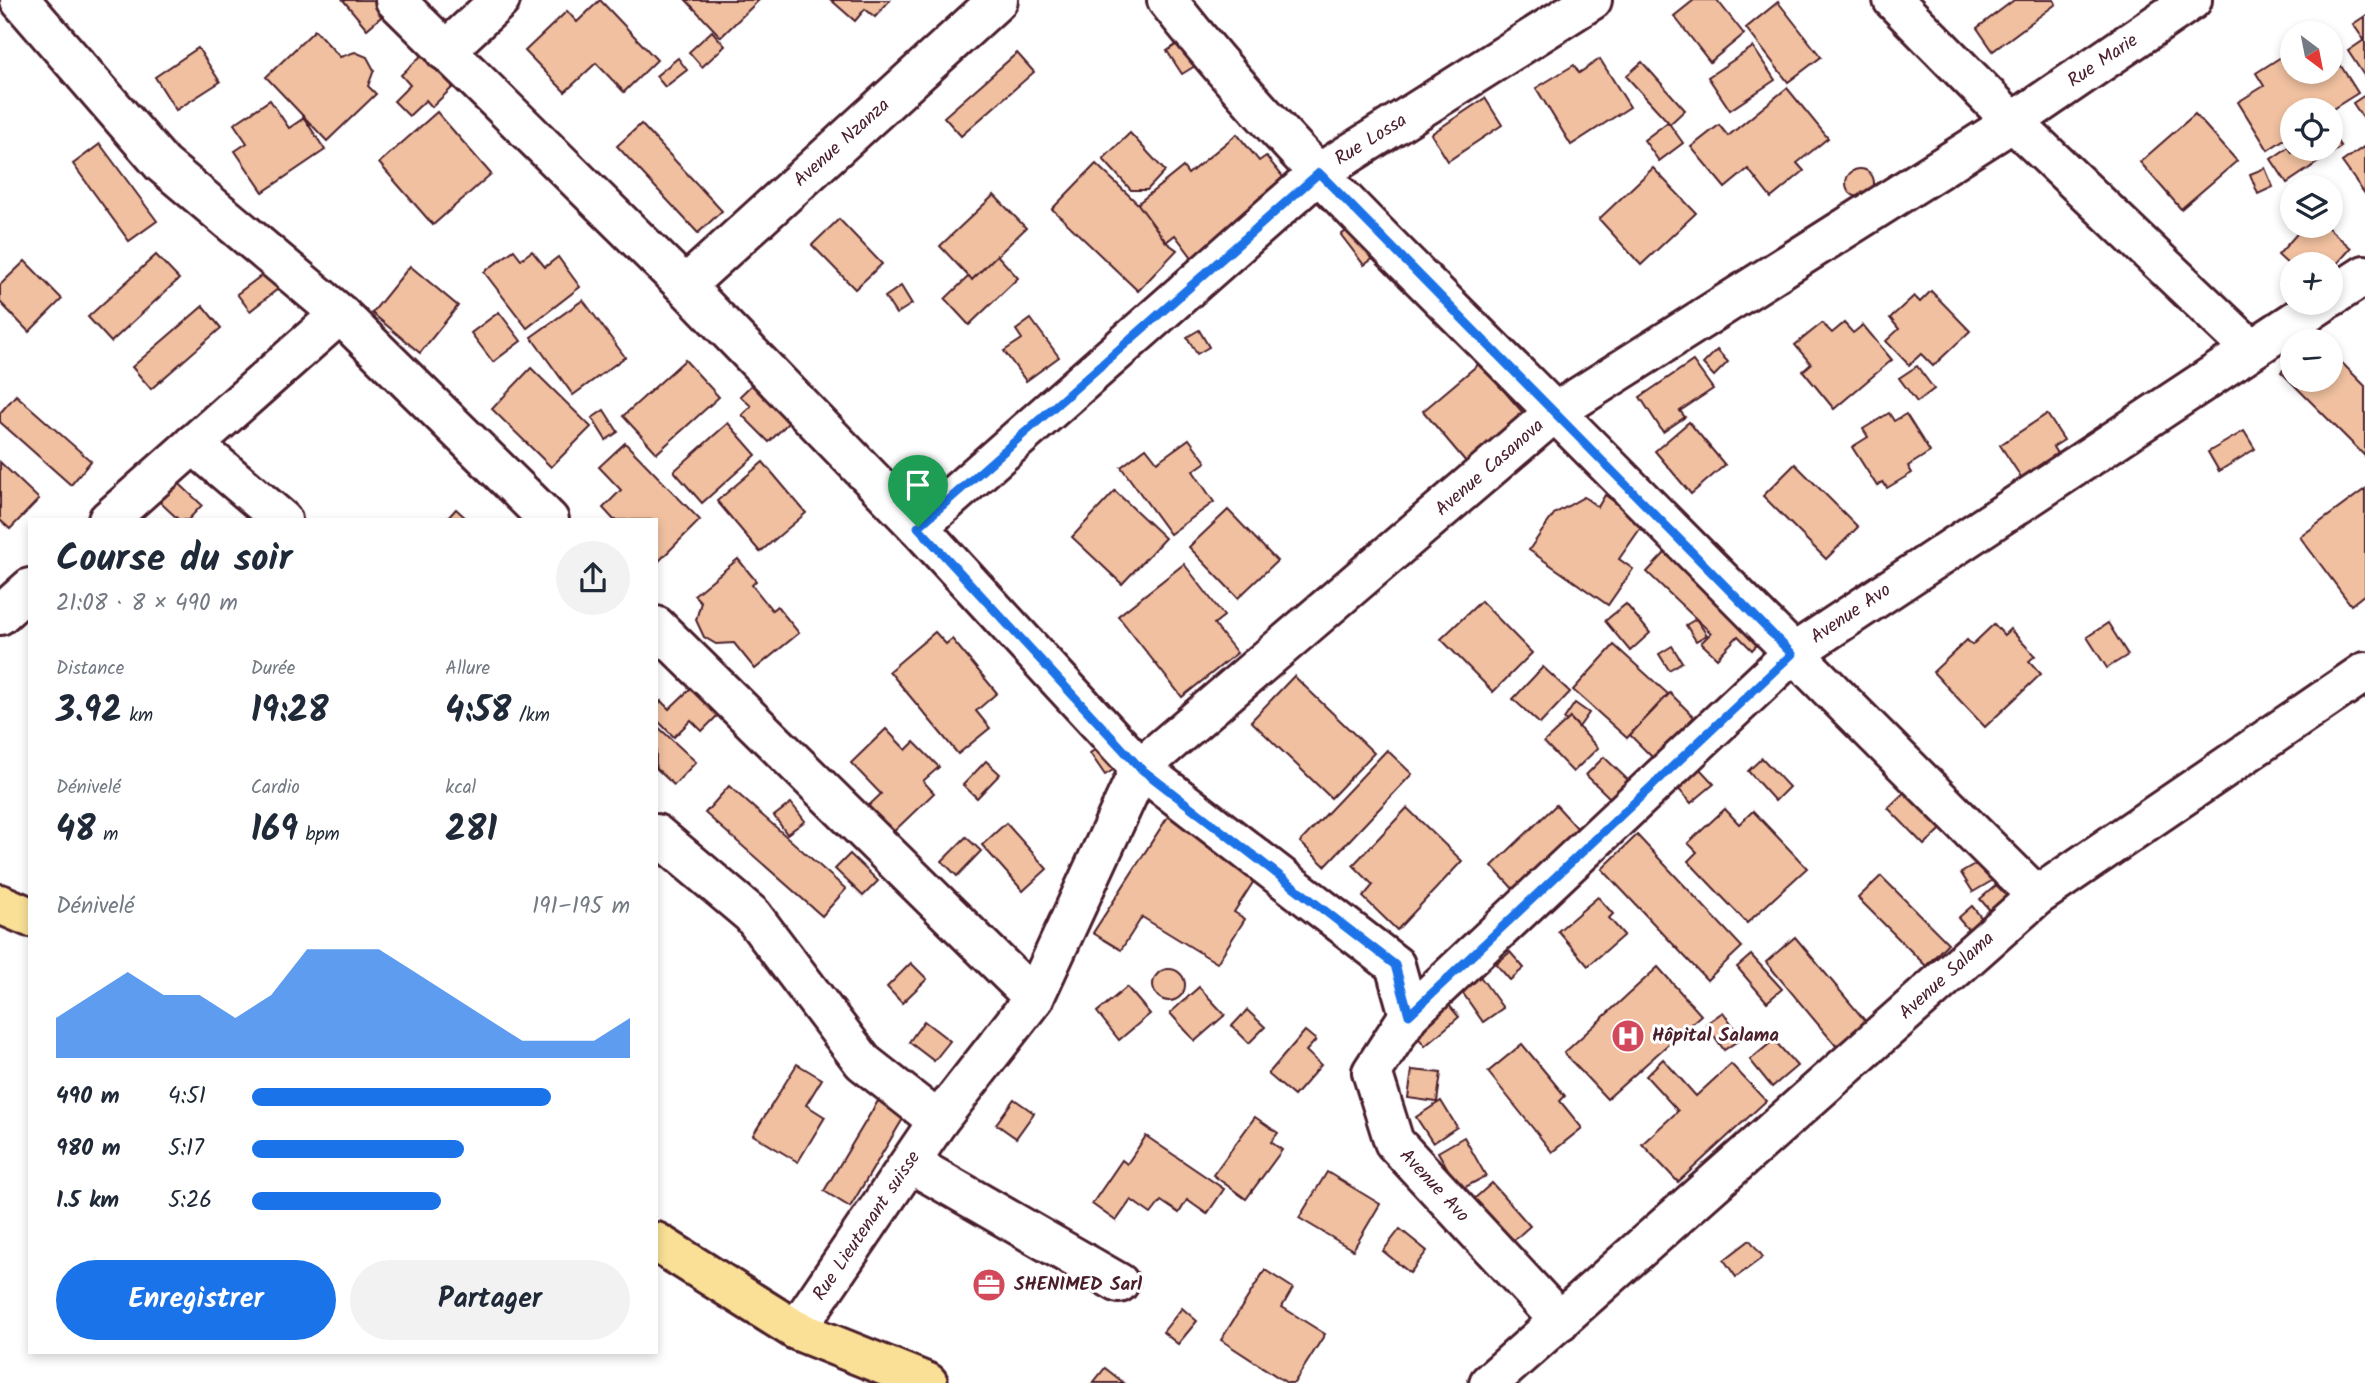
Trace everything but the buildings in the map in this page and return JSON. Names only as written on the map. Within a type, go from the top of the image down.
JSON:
[{"type":"main road","points":[[0,904],[28,916]]},
{"type":"main road","points":[[658,1243],[796,1330],[928,1383]]},
{"type":"street","points":[[20,0],[162,164],[340,314],[547,518]]},
{"type":"street","points":[[395,0],[685,286],[918,527],[1140,768],[1395,965],[1409,1015]]},
{"type":"street","points":[[445,51],[500,0]]},
{"type":"street","name":"Avenue Nzanza","points":[[685,286],[998,0]]},
{"type":"street","points":[[1167,0],[1210,55],[1319,173],[1792,654],[2036,896]]},
{"type":"street","name":"Rue Lossa","points":[[918,527],[1319,173],[1592,0]]},
{"type":"street","points":[[1893,0],[2013,122],[2251,349]]},
{"type":"street","name":"Rue Marie","points":[[2013,122],[2192,0]]},
{"type":"street","name":"Avenue Casanova","points":[[1140,768],[1555,412],[2013,122]]},
{"type":"street","points":[[2343,289],[2365,275]]},
{"type":"street","points":[[109,518],[340,314]]},
{"type":"street","name":"Avenue Avo","points":[[1560,1321],[1394,1142],[1373,1072],[1409,1015],[1792,654],[2303,315]]},
{"type":"street","points":[[193,444],[280,518]]},
{"type":"street","points":[[0,615],[28,590]]},
{"type":"street","points":[[658,627],[1034,998]]},
{"type":"street","name":"Avenue Salama","points":[[1489,1383],[2036,896],[2365,672]]},
{"type":"street","name":"Rue Lieutenant suisse","points":[[796,1330],[938,1121],[1034,998],[1140,768]]},
{"type":"street","points":[[658,836],[752,915],[863,1062],[938,1121]]},
{"type":"street","points":[[910,1163],[1119,1283]]},
{"type":"place","name":"Hôpital Salama","points":[[1628,1036]]},
{"type":"place","name":"SHENIMED Sarl","points":[[989,1285]]},
{"type":"route","points":[[1319,173],[1792,654],[1409,1015],[1395,965],[1140,768],[918,527],[1319,173]]}]
